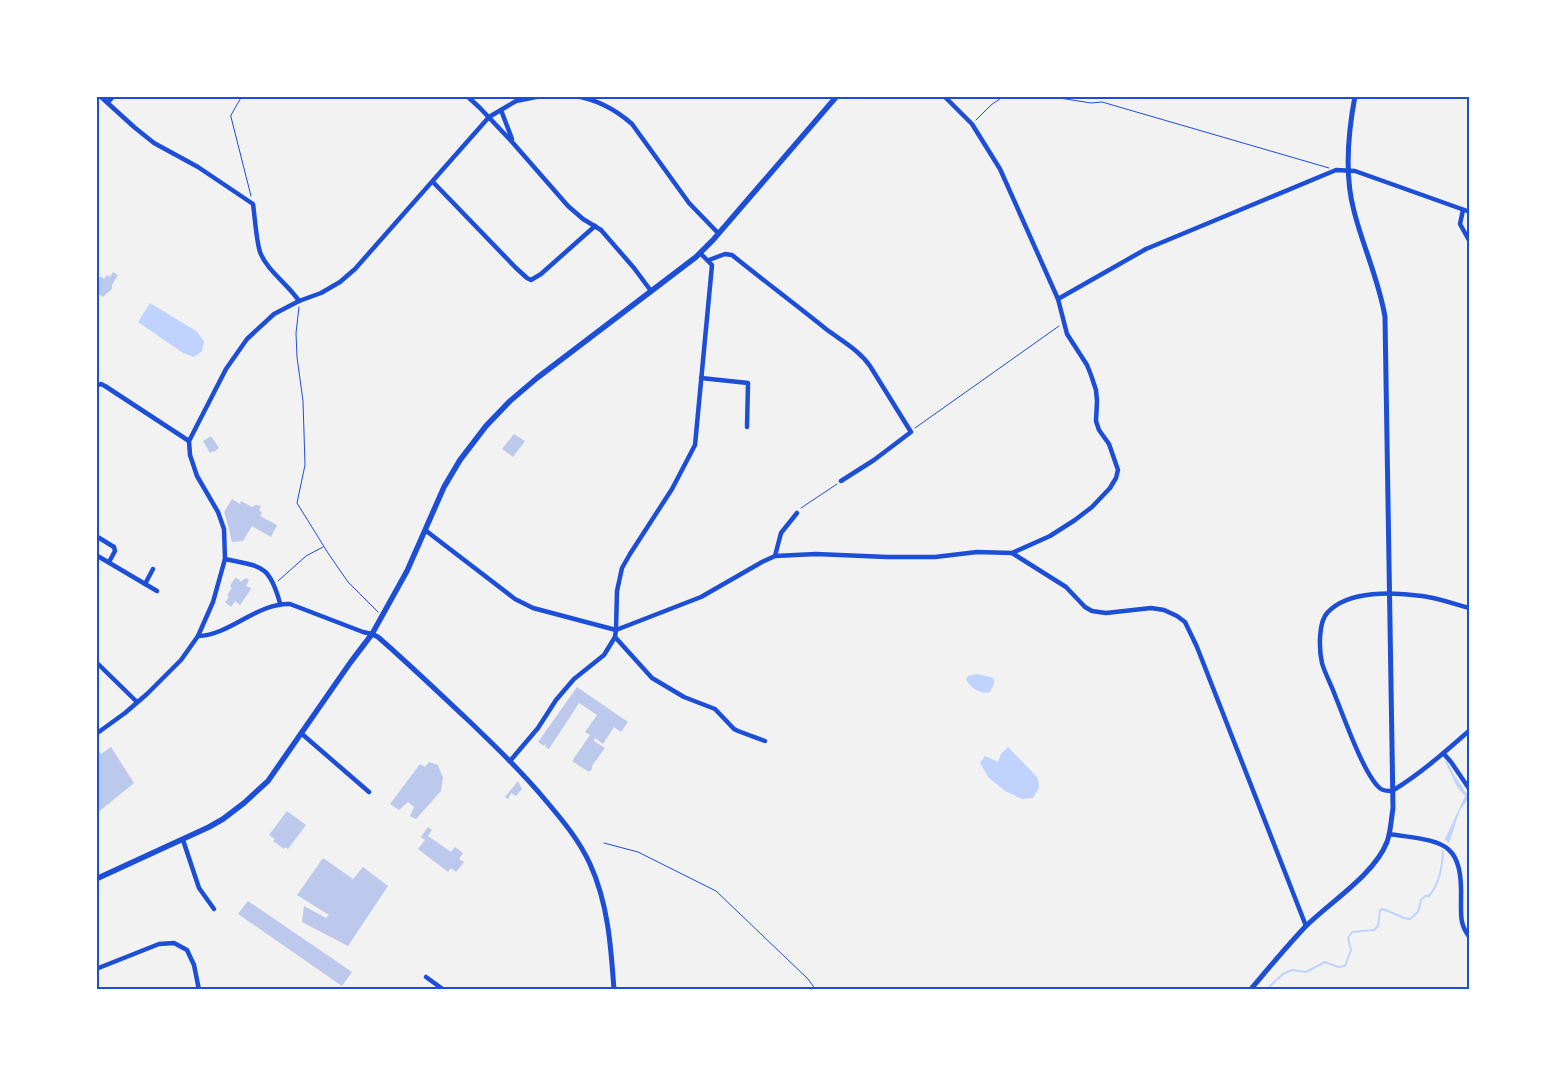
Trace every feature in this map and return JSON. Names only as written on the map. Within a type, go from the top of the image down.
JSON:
[{"type":"main road","points":[[96,879],[183,840],[223,819],[268,781],[372,634],[407,571],[444,487],[460,460],[480,433],[537,378],[700,253],[837,96]]},
{"type":"street","points":[[100,96],[154,143],[198,167],[253,204],[260,252],[269,266],[295,294],[299,301]]},
{"type":"street","points":[[108,102],[114,96]]},
{"type":"street","points":[[467,96],[513,143],[568,206],[583,219],[601,230],[651,291]]},
{"type":"street","points":[[96,734],[137,702],[181,660],[198,636],[213,602],[225,559],[224,529],[221,518],[197,476],[190,455],[189,441],[226,369],[247,339],[274,314],[299,301],[321,293],[340,282],[355,269],[489,117],[516,101],[541,96]]},
{"type":"street","points":[[574,96],[588,99],[610,108],[632,124],[689,203],[718,233]]},
{"type":"street","points":[[425,530],[515,599],[533,608],[616,630],[701,597],[776,556],[816,554],[935,557],[977,552],[1012,553],[1050,536],[1092,507],[1110,488],[1118,470],[1109,444],[1099,430],[1096,421],[1096,390],[1091,375],[1087,365],[1070,339],[1063,322],[1058,299],[1000,169],[972,124],[944,96]]},
{"type":"street","points":[[1250,990],[1306,926],[1364,874],[1382,851],[1390,834],[1393,808],[1385,317],[1377,279],[1354,211],[1347,171],[1355,96]]},
{"type":"street","points":[[501,110],[513,143]]},
{"type":"street","points":[[1058,299],[1146,249],[1336,170],[1355,171],[1470,212]]},
{"type":"street","points":[[433,182],[516,268],[531,280],[542,274],[595,226]]},
{"type":"street","points":[[1463,210],[1460,224],[1470,242]]},
{"type":"street","points":[[510,761],[538,728],[556,700],[574,679],[604,655],[616,630],[617,591],[622,568],[672,488],[695,445],[712,265],[700,253]]},
{"type":"street","points":[[709,260],[725,254],[732,255],[852,347],[870,366],[911,432],[874,460],[841,481]]},
{"type":"street","points":[[701,378],[748,383],[747,427]]},
{"type":"street","points":[[96,386],[101,384],[106,386],[189,441]]},
{"type":"street","points":[[776,556],[781,533],[797,513]]},
{"type":"street","points":[[96,536],[114,546],[115,551],[109,562]]},
{"type":"street","points":[[1012,553],[1066,587],[1085,607],[1092,611],[1106,613],[1151,608],[1164,610],[1185,622],[1197,647],[1306,926]]},
{"type":"street","points":[[96,555],[157,591]]},
{"type":"street","points":[[225,559],[267,572],[274,584],[280,603]]},
{"type":"street","points":[[144,584],[153,569]]},
{"type":"street","points":[[1470,608],[1423,596],[1390,594],[1358,596],[1346,599],[1335,606],[1323,618],[1320,639],[1322,663],[1362,759],[1373,780],[1382,790],[1392,791],[1444,754],[1470,730]]},
{"type":"street","points":[[198,636],[214,635],[237,622],[280,603],[290,604],[372,634],[417,672],[530,781],[572,832],[590,863],[601,894],[608,924],[614,990]]},
{"type":"street","points":[[614,637],[652,678],[684,697],[716,709],[734,729],[765,742]]},
{"type":"street","points":[[96,662],[137,702]]},
{"type":"street","points":[[302,734],[369,792]]},
{"type":"street","points":[[1444,754],[1470,790]]},
{"type":"street","points":[[1390,834],[1436,842],[1445,846],[1454,855],[1460,868],[1462,883],[1461,920],[1463,930],[1470,938]]},
{"type":"street","points":[[183,840],[199,888],[214,909]]},
{"type":"street","points":[[96,969],[159,944],[174,943],[187,950],[194,965],[199,990]]},
{"type":"street","points":[[426,977],[444,990]]},
{"type":"path","points":[[242,96],[231,117],[253,204]]},
{"type":"path","points":[[972,124],[991,105],[1004,96]]},
{"type":"path","points":[[1047,96],[1091,103],[1102,102],[1336,170]]},
{"type":"path","points":[[299,301],[296,334],[305,465],[297,502],[348,582],[382,617]]},
{"type":"path","points":[[911,432],[1063,322]]},
{"type":"path","points":[[797,513],[841,481]]},
{"type":"path","points":[[274,584],[306,556],[324,547]]},
{"type":"path","points":[[604,843],[638,852],[716,890],[808,979],[816,990]]},
{"type":"water","points":[[150,303],[196,331],[204,341],[202,351],[194,357],[183,353],[138,322]]},
{"type":"water","points":[[977,674],[994,679],[990,692],[980,692],[973,688],[966,679],[968,676]]},
{"type":"water","points":[[1008,747],[1038,778],[1039,788],[1033,798],[1022,799],[1005,791],[989,778],[980,763],[985,756],[998,762],[1001,754]]},
{"type":"water","points":[[1445,761],[1447,761],[1460,787],[1470,796],[1460,810],[1449,843],[1445,839],[1465,796],[1457,787]]},
{"type":"building","points":[[113,272],[118,275],[112,285],[112,289],[103,297],[96,292],[98,287],[96,287],[96,282],[100,277],[104,279],[107,275],[110,277]]},
{"type":"building","points":[[514,434],[525,441],[513,457],[502,449]]},
{"type":"building","points":[[211,436],[219,448],[210,453],[203,441]]},
{"type":"building","points":[[232,499],[240,504],[241,501],[252,507],[256,505],[261,506],[259,510],[262,513],[260,516],[277,525],[271,537],[252,526],[243,541],[232,542],[224,512]]},
{"type":"building","points":[[235,578],[239,579],[240,582],[246,578],[249,580],[246,586],[251,589],[240,605],[235,601],[231,607],[225,602],[229,597],[227,595],[232,588],[230,586]]},
{"type":"building","points":[[577,687],[628,722],[621,732],[614,727],[603,744],[595,738],[594,741],[605,748],[589,772],[572,761],[590,735],[585,732],[597,715],[579,703],[549,749],[545,747],[545,744],[544,746],[538,742]]},
{"type":"building","points":[[111,747],[134,783],[96,814],[96,752],[98,750],[101,754]]},
{"type":"building","points":[[429,762],[438,765],[443,778],[441,791],[416,819],[410,816],[414,807],[408,802],[399,810],[390,804],[420,764],[425,767]]},
{"type":"building","points":[[518,781],[522,789],[516,796],[511,793],[508,799],[505,797]]},
{"type":"building","points":[[287,811],[306,825],[288,849],[285,847],[284,849],[273,841],[275,839],[269,835]]},
{"type":"building","points":[[428,827],[432,830],[428,836],[451,852],[455,847],[463,853],[459,859],[464,862],[456,872],[451,868],[448,872],[418,849],[425,840],[421,837]]},
{"type":"building","points":[[323,858],[353,879],[363,867],[388,886],[348,946],[302,922],[304,906],[326,918],[329,915],[297,895]]},
{"type":"building","points":[[248,901],[352,972],[342,986],[238,914]]},
{"type":"waterway","points":[[1456,779],[1463,790]]},
{"type":"waterway","points":[[1268,990],[1283,974],[1292,970],[1306,972],[1325,962],[1338,967],[1345,966],[1351,950],[1348,938],[1352,932],[1374,930],[1378,926],[1380,910],[1383,909],[1410,919],[1418,912],[1421,900],[1425,896],[1429,896],[1436,886],[1441,869],[1443,851]]}]
